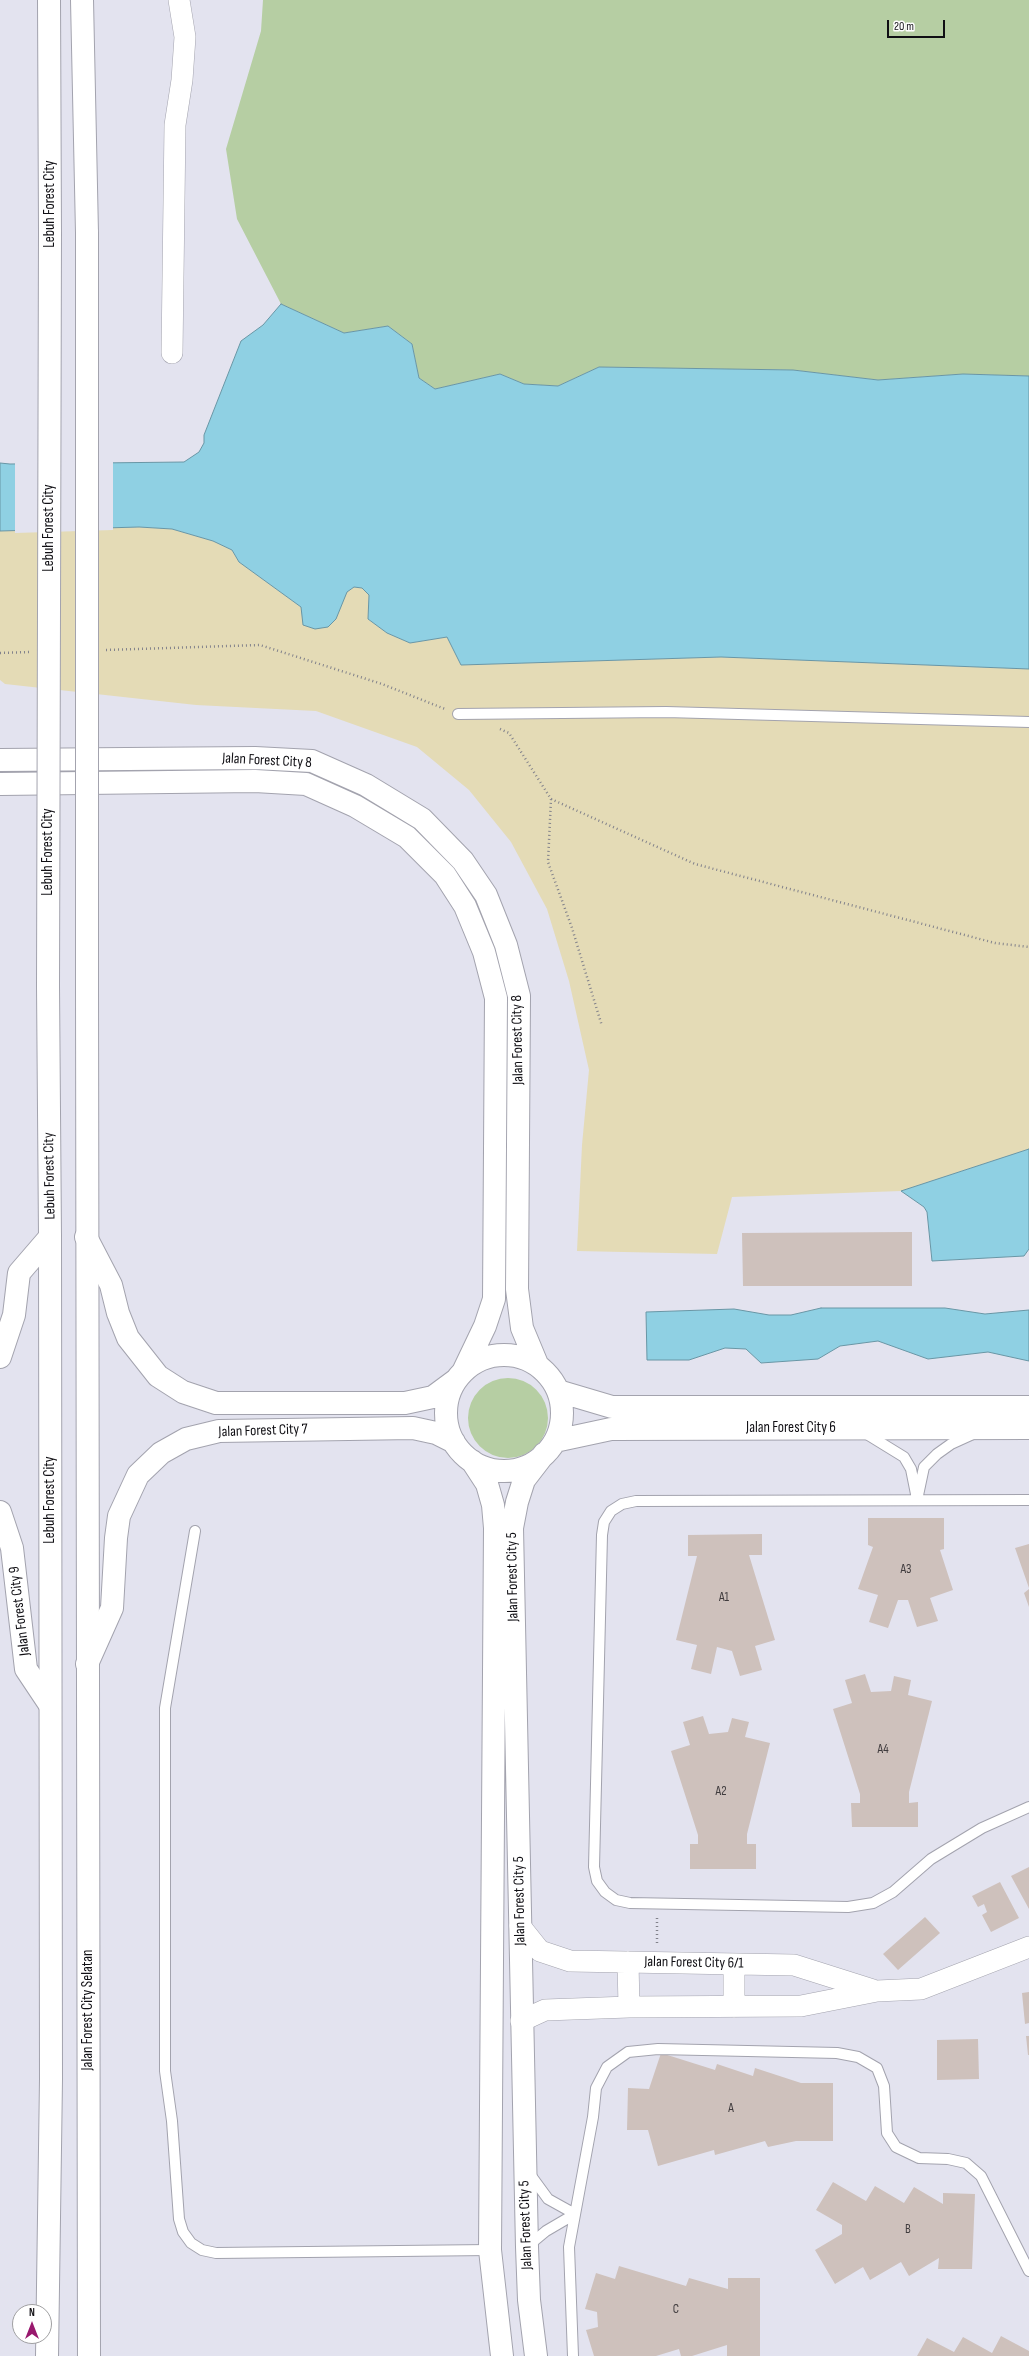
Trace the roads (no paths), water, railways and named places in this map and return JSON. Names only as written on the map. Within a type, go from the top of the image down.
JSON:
[{"type":"street","name":"Lebuh Forest City","points":[[49,0],[50,233],[48,986],[50,1237],[50,1705]]},
{"type":"street","points":[[82,0],[87,233],[86,1664]]},
{"type":"street","points":[[172,353],[175,126],[182,80],[185,37],[179,0]]},
{"type":"street","name":"Jalan Forest City 8","points":[[0,760],[255,758],[312,761],[366,785],[422,819],[463,861],[486,895],[506,945],[519,996],[517,1289],[522,1328],[537,1364]]},
{"type":"street","name":"Jalan Forest City 8","points":[[0,784],[255,781],[306,784],[355,806],[407,837],[445,876],[465,906],[484,952],[496,998],[494,1299],[485,1326],[460,1375]]},
{"type":"street","points":[[0,1358],[14,1315],[19,1273],[50,1237]]},
{"type":"street","name":"Jalan Forest City 7","points":[[86,1237],[111,1284],[118,1313],[128,1338],[158,1376],[183,1392],[216,1403],[405,1403],[433,1397],[460,1375]]},
{"type":"street","points":[[499,1355],[512,1355],[537,1364],[546,1372],[558,1392],[562,1408],[561,1425],[550,1448],[522,1468],[509,1470],[483,1467],[472,1461],[454,1442],[448,1430],[446,1411],[450,1392],[460,1375],[487,1357],[499,1355]]},
{"type":"street","name":"Jalan Forest City 6","points":[[558,1392],[612,1407],[1029,1407]]},
{"type":"street","name":"Jalan Forest City 7","points":[[86,1664],[112,1608],[116,1538],[119,1516],[138,1475],[161,1453],[186,1439],[219,1431],[413,1428],[436,1434],[454,1442]]},
{"type":"street","name":"Jalan Forest City 6","points":[[550,1448],[611,1429],[1029,1428]]},
{"type":"street","name":"Jalan Forest City 5","points":[[536,2356],[528,2300],[521,2021],[512,1528],[516,1502],[524,1480],[550,1448]]},
{"type":"street","name":"Jalan Forest City 5","points":[[472,1461],[487,1484],[493,1505],[495,1528],[490,2250],[502,2356]]},
{"type":"street","name":"Jalan Forest City 9","points":[[0,1512],[12,1548],[26,1669],[50,1705]]},
{"type":"street","name":"Jalan Forest City Selatan","points":[[86,1664],[89,2356]]},
{"type":"street","points":[[47,2356],[51,2110],[50,1705]]},
{"type":"street","name":"Jalan Forest City 6/1","points":[[520,1926],[540,1951],[570,1961],[794,1965],[878,1991]]},
{"type":"street","name":"Jalan Forest City 6/1","points":[[521,2021],[545,2010],[629,2007],[801,2006],[878,1991],[921,1989],[1029,1947]]},
{"type":"street","points":[[628,1962],[629,2007]]},
{"type":"street","points":[[734,1964],[734,2007]]},
{"type":"lane","points":[[458,714],[666,712],[1029,722]]},
{"type":"lane","points":[[856,1428],[904,1457],[911,1469],[917,1500]]},
{"type":"lane","points":[[917,1500],[924,1467],[937,1454],[951,1444],[988,1428]]},
{"type":"lane","points":[[1029,1500],[636,1501],[622,1504],[612,1511],[604,1522],[602,1535],[594,1867],[597,1881],[605,1892],[616,1900],[630,1903],[848,1907],[873,1903],[893,1892],[931,1859],[982,1828],[1029,1807]]},
{"type":"lane","points":[[195,1531],[165,1708],[165,2071],[172,2121],[179,2219],[182,2232],[191,2243],[202,2250],[216,2253],[490,2250]]},
{"type":"lane","points":[[573,2356],[568,2247],[593,2117],[596,2088],[607,2067],[628,2052],[658,2049],[838,2053],[858,2057],[876,2068],[884,2086],[887,2133],[896,2147],[919,2158],[948,2159],[966,2163],[981,2176],[1029,2271]]},
{"type":"lane","points":[[525,2167],[548,2199],[575,2214]]},
{"type":"lane","points":[[527,2247],[546,2231],[575,2214]]},
{"type":"water","points":[[281,304],[344,333],[388,326],[412,344],[419,378],[435,389],[500,374],[524,384],[558,386],[599,367],[793,370],[878,380],[963,374],[1029,376],[1029,669],[721,657],[461,665],[447,637],[410,643],[387,633],[368,619],[369,595],[362,588],[354,587],[347,592],[336,619],[328,627],[315,629],[303,625],[301,607],[239,562],[232,550],[213,541],[172,529],[139,527],[0,531],[0,463],[184,462],[199,452],[204,443],[204,435],[241,341],[263,325]]},
{"type":"water","points":[[1029,1149],[1029,1249],[1024,1256],[932,1261],[927,1212],[924,1207],[901,1191]]},
{"type":"water","points":[[821,1308],[945,1308],[985,1314],[1029,1310],[1029,1361],[988,1352],[928,1359],[878,1341],[840,1346],[818,1359],[761,1363],[746,1349],[725,1348],[689,1360],[647,1360],[646,1312],[734,1309],[769,1315],[791,1315]]}]
